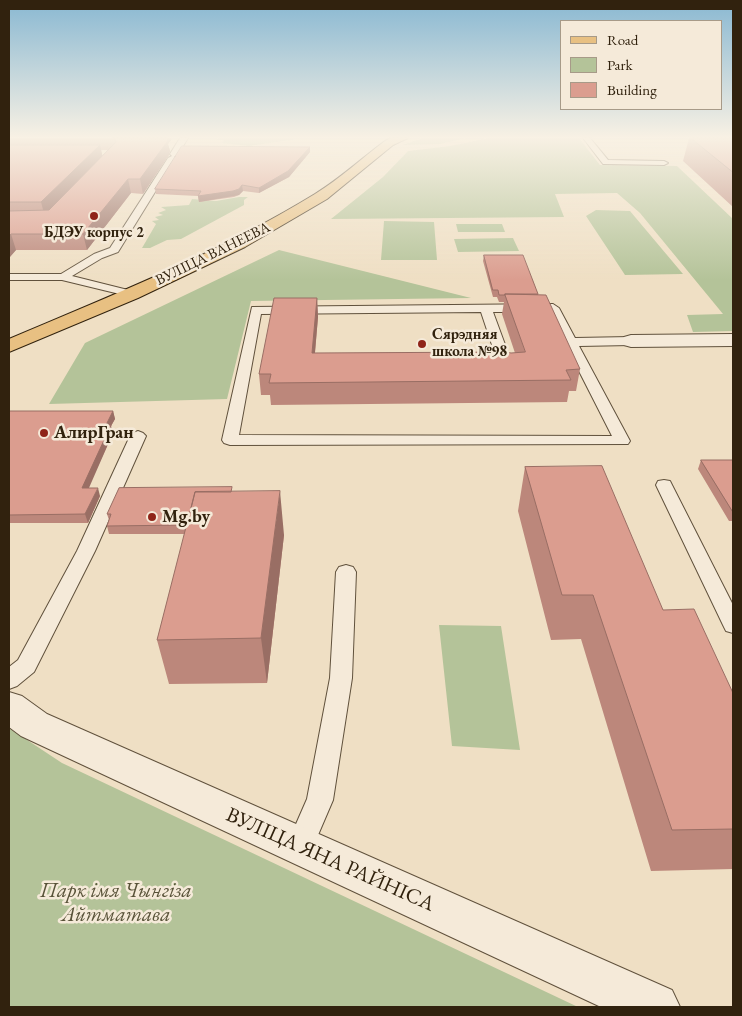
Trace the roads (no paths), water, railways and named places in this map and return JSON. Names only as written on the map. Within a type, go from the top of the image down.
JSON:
[{"type":"main road","name":"ВУЛІЦА ВАНЕЕВА","points":[[9,346],[132,285],[239,244],[322,196],[335,185]]},
{"type":"main road","name":"ВУЛІЦА ВАНЕЕВА","points":[[148,269],[221,236]]},
{"type":"main road","name":"ВУЛІЦА ВАНЕЕВА","points":[[81,298],[107,288],[132,285]]},
{"type":"street","points":[[631,341],[733,340]]},
{"type":"street","name":"ВУЛІЦА ЯНА РАЙНІСА","points":[[9,706],[34,724],[655,1007]]},
{"type":"lane","points":[[64,277],[98,256],[114,250],[151,185]]},
{"type":"lane","points":[[9,276],[64,277],[107,288]]},
{"type":"lane","points":[[486,308],[507,369]]},
{"type":"lane","points":[[486,308],[552,308],[572,342],[622,441],[230,440],[256,310],[486,308]]},
{"type":"lane","points":[[572,342],[631,341]]},
{"type":"lane","points":[[9,680],[26,666],[86,551],[138,436]]},
{"type":"lane","points":[[664,485],[733,625]]},
{"type":"lane","points":[[299,846],[320,800],[341,678],[346,572]]},
{"type":"place","name":"БДЭУ корпус 2","points":[[94,216]]},
{"type":"place","name":"Сярэдняя школа №98","points":[[422,344]]},
{"type":"place","name":"АлирГран","points":[[44,433]]},
{"type":"place","name":"Mg.by","points":[[152,517]]},
{"type":"park label","name":"Парк імя Чынгіза Айтматава","points":[[116,903]]}]
